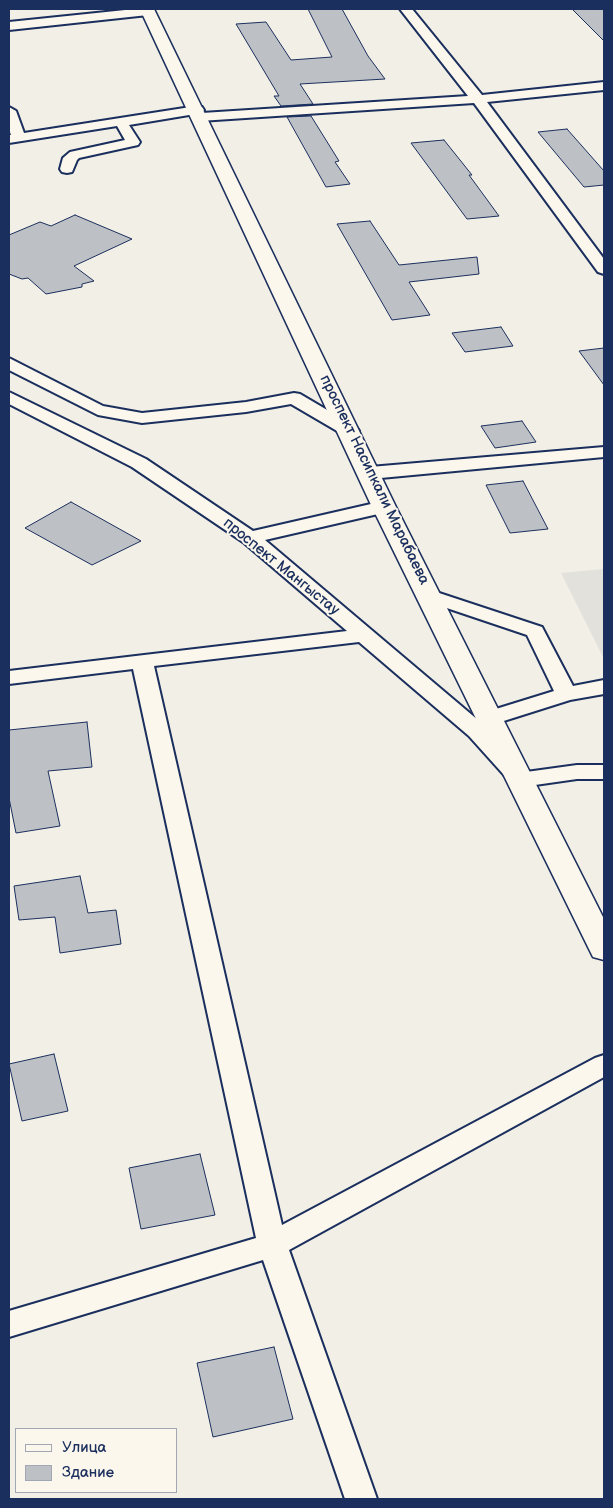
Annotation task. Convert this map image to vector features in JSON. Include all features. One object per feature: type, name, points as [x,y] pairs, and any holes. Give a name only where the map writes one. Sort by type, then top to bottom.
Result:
[{"type":"main road","name":"проспект Насипкали Марабаева","points":[[148,10],[370,473],[384,507],[491,718],[604,949]]},
{"type":"street","points":[[406,9],[478,99],[604,269]]},
{"type":"street","points":[[9,26],[148,10]]},
{"type":"street","points":[[9,111],[14,138],[198,113],[478,99],[604,86]]},
{"type":"street","points":[[67,169],[70,158],[75,155],[133,142],[122,122]]},
{"type":"street","points":[[9,363],[98,410],[142,418],[238,408],[294,398],[350,432]]},
{"type":"street","name":"проспект Мангыстау","points":[[9,397],[139,463],[250,538],[477,731],[521,780]]},
{"type":"street","points":[[370,473],[604,452]]},
{"type":"street","points":[[250,538],[384,507]]},
{"type":"street","points":[[430,596],[535,631],[566,694]]},
{"type":"street","points":[[9,677],[365,635]]},
{"type":"street","points":[[142,661],[272,1245],[360,1499]]},
{"type":"street","points":[[491,718],[566,694],[604,687]]},
{"type":"street","points":[[521,780],[577,772],[604,771]]},
{"type":"street","points":[[9,1324],[272,1245],[604,1065]]},
{"type":"shaded area","points":[[604,569],[604,659],[561,573]]},
{"type":"building","points":[[308,9],[342,9],[368,56],[385,79],[300,84],[313,104],[281,106],[274,96],[279,96],[236,24],[266,22],[291,60],[332,57]]},
{"type":"building","points":[[572,9],[604,9],[604,41]]},
{"type":"building","points":[[311,116],[339,161],[335,162],[350,184],[326,187],[287,117]]},
{"type":"building","points":[[567,129],[604,171],[604,185],[584,187],[538,132]]},
{"type":"building","points":[[444,140],[472,175],[469,175],[499,216],[467,219],[411,143]]},
{"type":"building","points":[[75,215],[132,239],[74,266],[94,281],[82,284],[82,287],[46,294],[28,278],[22,279],[9,274],[9,235],[40,222],[51,226]]},
{"type":"building","points":[[370,221],[399,265],[477,257],[479,274],[409,282],[430,315],[392,320],[337,224]]},
{"type":"building","points":[[501,327],[513,346],[465,352],[452,333]]},
{"type":"building","points":[[604,348],[604,385],[579,351]]},
{"type":"building","points":[[522,421],[536,442],[495,448],[481,426]]},
{"type":"building","points":[[523,481],[548,529],[510,533],[486,485]]},
{"type":"building","points":[[71,502],[141,541],[92,565],[25,528]]},
{"type":"building","points":[[87,722],[92,767],[48,771],[60,826],[16,833],[9,798],[9,730]]},
{"type":"building","points":[[80,876],[88,913],[116,910],[121,944],[60,953],[55,917],[19,920],[14,886]]},
{"type":"building","points":[[54,1054],[68,1111],[22,1121],[9,1064]]},
{"type":"building","points":[[200,1154],[215,1215],[141,1229],[129,1168]]},
{"type":"building","points":[[274,1347],[293,1419],[213,1437],[197,1363]]}]
